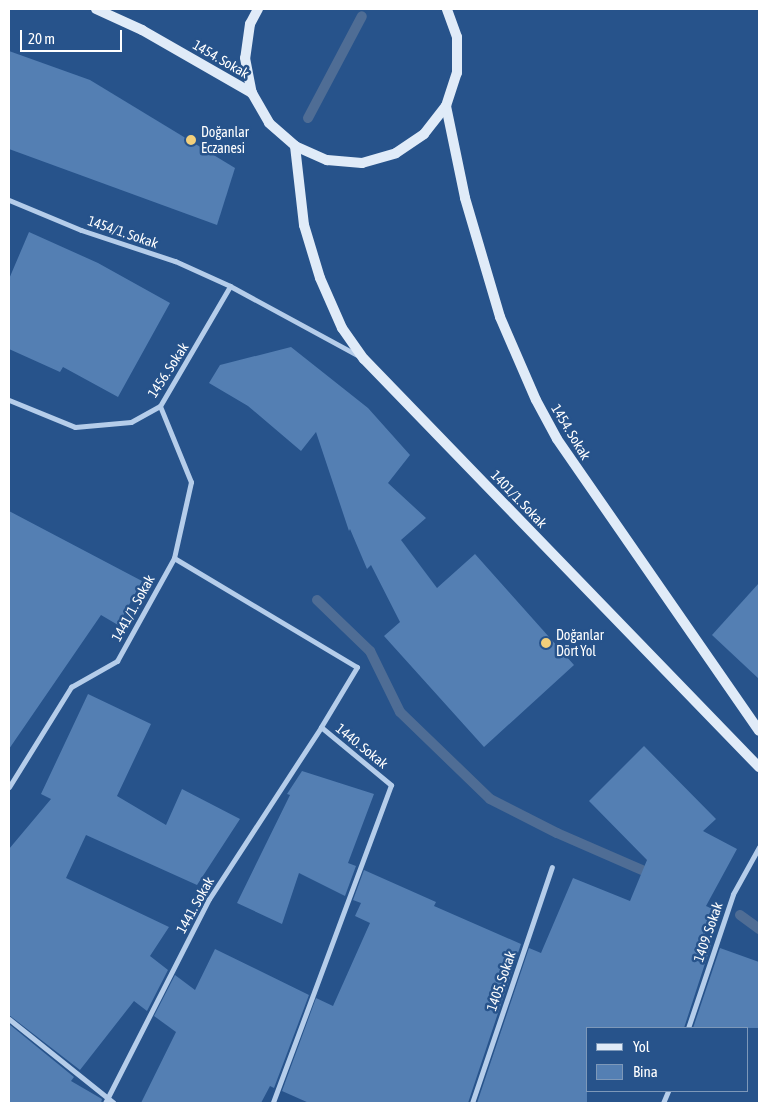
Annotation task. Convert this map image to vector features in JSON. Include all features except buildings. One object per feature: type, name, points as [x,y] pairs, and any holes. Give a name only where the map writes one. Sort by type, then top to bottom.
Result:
[{"type":"main road","name":"1454. Sokak","points":[[96,9],[142,30],[252,93]]},
{"type":"main road","points":[[258,9],[250,24],[245,58],[252,93],[268,123],[295,146],[327,160],[370,160],[396,153],[424,134],[446,106],[457,73],[457,38],[447,9]]},
{"type":"main road","name":"1454. Sokak","points":[[446,106],[466,198],[500,317],[536,400],[557,439],[759,731]]},
{"type":"main road","points":[[295,146],[304,225],[320,278],[342,328],[364,359]]},
{"type":"main road","name":"1401/1. Sokak","points":[[364,359],[759,767]]},
{"type":"street","name":"1454/1. Sokak","points":[[9,200],[82,230],[175,261],[230,286]]},
{"type":"street","name":"1401/1. Sokak","points":[[230,286],[364,359]]},
{"type":"street","name":"1456. Sokak","points":[[9,400],[74,427],[131,422],[160,406],[230,286]]},
{"type":"street","name":"1441/1. Sokak","points":[[9,786],[71,688],[117,661],[174,558],[191,482],[160,406]]},
{"type":"street","name":"1440. Sokak","points":[[174,558],[357,667],[321,727],[391,785],[273,1103]]},
{"type":"street","name":"1441. Sokak","points":[[106,1101],[209,899],[321,727]]},
{"type":"street","name":"1409. Sokak","points":[[688,1027],[733,894],[759,847]]},
{"type":"street","name":"1405. Sokak","points":[[472,1103],[552,867]]},
{"type":"street","points":[[9,1019],[106,1101],[114,1103]]},
{"type":"waterway","points":[[308,118],[362,16]]},
{"type":"waterway","points":[[317,600],[370,651],[400,712],[490,799],[557,833],[656,876]]},
{"type":"waterway","points":[[740,915],[759,929]]},
{"type":"place","name":"Doğanlar Eczanesi","points":[[191,140]]},
{"type":"place","name":"Doğanlar Dört Yol","points":[[546,643]]}]
